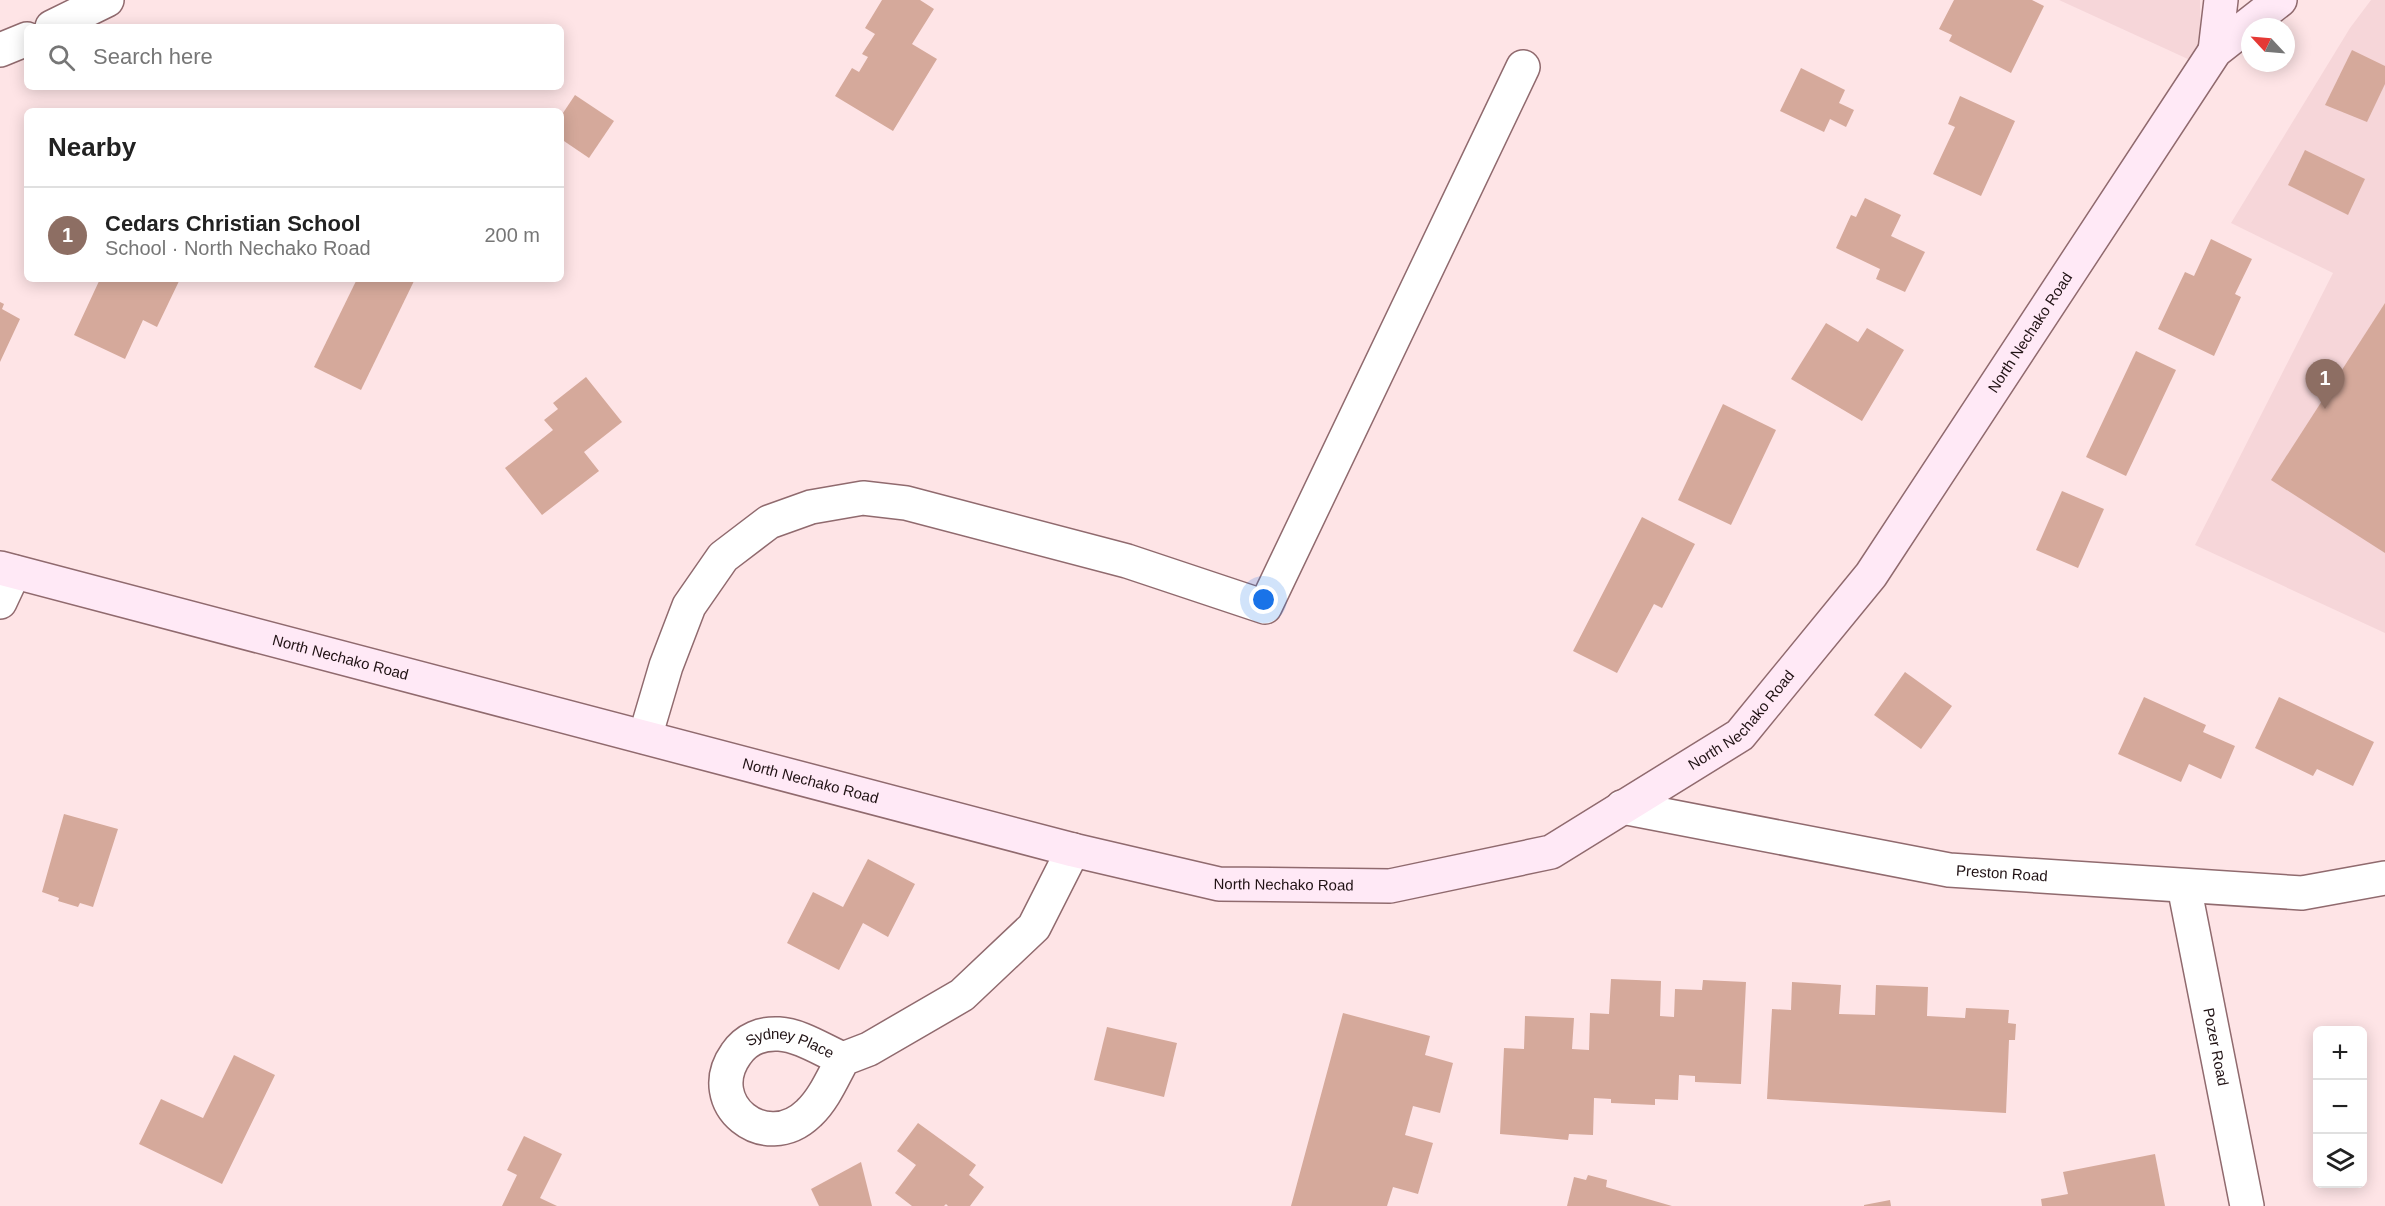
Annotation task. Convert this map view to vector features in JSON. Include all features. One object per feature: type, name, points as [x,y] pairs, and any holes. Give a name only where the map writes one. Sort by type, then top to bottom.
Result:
[{"type":"main road","name":"North Nechako Road","points":[[2215,51],[2221,0]]},
{"type":"main road","name":"North Nechako Road","points":[[7,570],[1073,850],[1219,884],[1390,886],[1551,852],[1740,735],[1871,575],[2215,51],[2280,0]]},
{"type":"street","points":[[58,24],[107,0]]},
{"type":"street","points":[[0,51],[24,40]]},
{"type":"street","points":[[645,737],[666,666],[689,606],[723,557],[769,522],[811,507],[863,498],[906,503],[1127,561],[1266,607],[1523,68]]},
{"type":"street","points":[[0,602],[7,570]]},
{"type":"street","name":"Preston Road","points":[[1622,807],[1949,870],[2302,893],[2385,878]]},
{"type":"street","name":"Sydney Place","points":[[843,1059],[868,1049],[962,995],[1034,927],[1073,850]]},
{"type":"street","name":"Pozer Road","points":[[2184,886],[2247,1206]]},
{"type":"shaded area","points":[[2059,0],[2200,0],[2201,65]]},
{"type":"shaded area","points":[[2371,0],[2385,0],[2385,633],[2195,545],[2333,273],[2231,223],[2350,28]]},
{"type":"building","points":[[882,0],[920,0],[934,9],[912,44],[937,59],[893,131],[835,96],[852,68],[859,72],[868,57],[862,54],[875,34],[865,28]]},
{"type":"building","points":[[1954,0],[2032,0],[2044,6],[2011,73],[1949,41],[1952,35],[1939,29]]},
{"type":"building","points":[[2352,50],[2385,66],[2385,84],[2367,122],[2325,105]]},
{"type":"building","points":[[1801,68],[1845,90],[1839,103],[1854,110],[1846,127],[1830,119],[1824,132],[1780,111]]},
{"type":"building","points":[[575,95],[614,121],[589,158],[564,141],[564,112]]},
{"type":"building","points":[[1960,96],[2015,121],[1981,196],[1933,174],[1955,127],[1948,124]]},
{"type":"building","points":[[2305,150],[2365,179],[2348,215],[2288,185]]},
{"type":"building","points":[[1865,198],[1901,215],[1891,236],[1925,252],[1905,292],[1876,279],[1880,269],[1836,248],[1851,215],[1856,217]]},
{"type":"building","points":[[2211,239],[2252,259],[2235,294],[2241,297],[2214,356],[2158,329],[2185,272],[2194,276]]},
{"type":"building","points":[[99,282],[179,282],[157,327],[143,320],[125,359],[74,335]]},
{"type":"building","points":[[356,282],[414,282],[361,390],[314,367]]},
{"type":"building","points":[[0,302],[4,304],[2,309],[20,319],[0,362]]},
{"type":"building","points":[[2385,303],[2385,553],[2271,480]]},
{"type":"building","points":[[1826,323],[1858,342],[1867,328],[1904,350],[1862,421],[1791,379]]},
{"type":"building","points":[[2136,351],[2176,370],[2126,476],[2086,457]]},
{"type":"building","points":[[586,377],[622,422],[584,452],[599,471],[542,515],[505,468],[553,430],[544,420],[558,409],[553,403]]},
{"type":"building","points":[[1723,404],[1776,430],[1731,525],[1678,500]]},
{"type":"building","points":[[2062,491],[2104,509],[2078,568],[2036,550]]},
{"type":"building","points":[[1642,517],[1695,544],[1662,608],[1654,604],[1617,673],[1573,651]]},
{"type":"building","points":[[1905,672],[1952,706],[1921,749],[1874,715]]},
{"type":"building","points":[[2144,697],[2206,725],[2203,732],[2235,746],[2221,779],[2189,764],[2181,782],[2118,754]]},
{"type":"building","points":[[2279,697],[2374,742],[2353,786],[2317,769],[2313,776],[2255,748]]},
{"type":"building","points":[[64,814],[118,829],[93,907],[80,903],[78,907],[58,901],[59,898],[42,892]]},
{"type":"building","points":[[868,859],[915,884],[888,937],[863,923],[839,970],[787,943],[813,892],[843,907]]},
{"type":"building","points":[[1611,979],[1661,981],[1660,1016],[1674,1017],[1675,989],[1702,990],[1703,980],[1746,982],[1741,1084],[1695,1082],[1695,1076],[1679,1075],[1678,1100],[1655,1099],[1655,1105],[1611,1103],[1611,1099],[1594,1098],[1593,1135],[1569,1134],[1568,1140],[1500,1134],[1504,1048],[1524,1049],[1525,1016],[1574,1018],[1572,1049],[1589,1050],[1590,1013],[1609,1014]]},
{"type":"building","points":[[1792,982],[1841,985],[1839,1014],[1875,1015],[1876,985],[1928,987],[1927,1016],[1965,1018],[1966,1008],[2009,1010],[2008,1023],[2016,1024],[2015,1040],[2009,1040],[2006,1113],[1767,1099],[1772,1009],[1791,1010]]},
{"type":"building","points":[[1343,1013],[1430,1036],[1425,1055],[1453,1063],[1440,1113],[1413,1106],[1405,1135],[1433,1143],[1418,1194],[1393,1187],[1387,1206],[1291,1206]]},
{"type":"building","points":[[1107,1027],[1177,1043],[1164,1097],[1094,1080]]},
{"type":"building","points":[[234,1055],[275,1075],[222,1184],[139,1144],[161,1099],[203,1118]]},
{"type":"building","points":[[918,1123],[976,1165],[969,1175],[984,1187],[970,1206],[948,1206],[946,1204],[944,1206],[912,1206],[895,1193],[916,1165],[897,1151]]},
{"type":"building","points":[[524,1136],[562,1154],[540,1198],[557,1206],[502,1206],[517,1175],[507,1170]]},
{"type":"building","points":[[2155,1154],[2165,1206],[2042,1206],[2041,1199],[2068,1194],[2063,1172]]},
{"type":"building","points":[[861,1162],[872,1206],[819,1206],[811,1189]]},
{"type":"building","points":[[1588,1175],[1607,1180],[1606,1187],[1672,1206],[1567,1206],[1574,1177],[1586,1180]]},
{"type":"building","points":[[1890,1200],[1891,1206],[1864,1206],[1864,1205]]},
{"type":"place","name":"Cedars Christian School","points":[[2325,409]]}]
